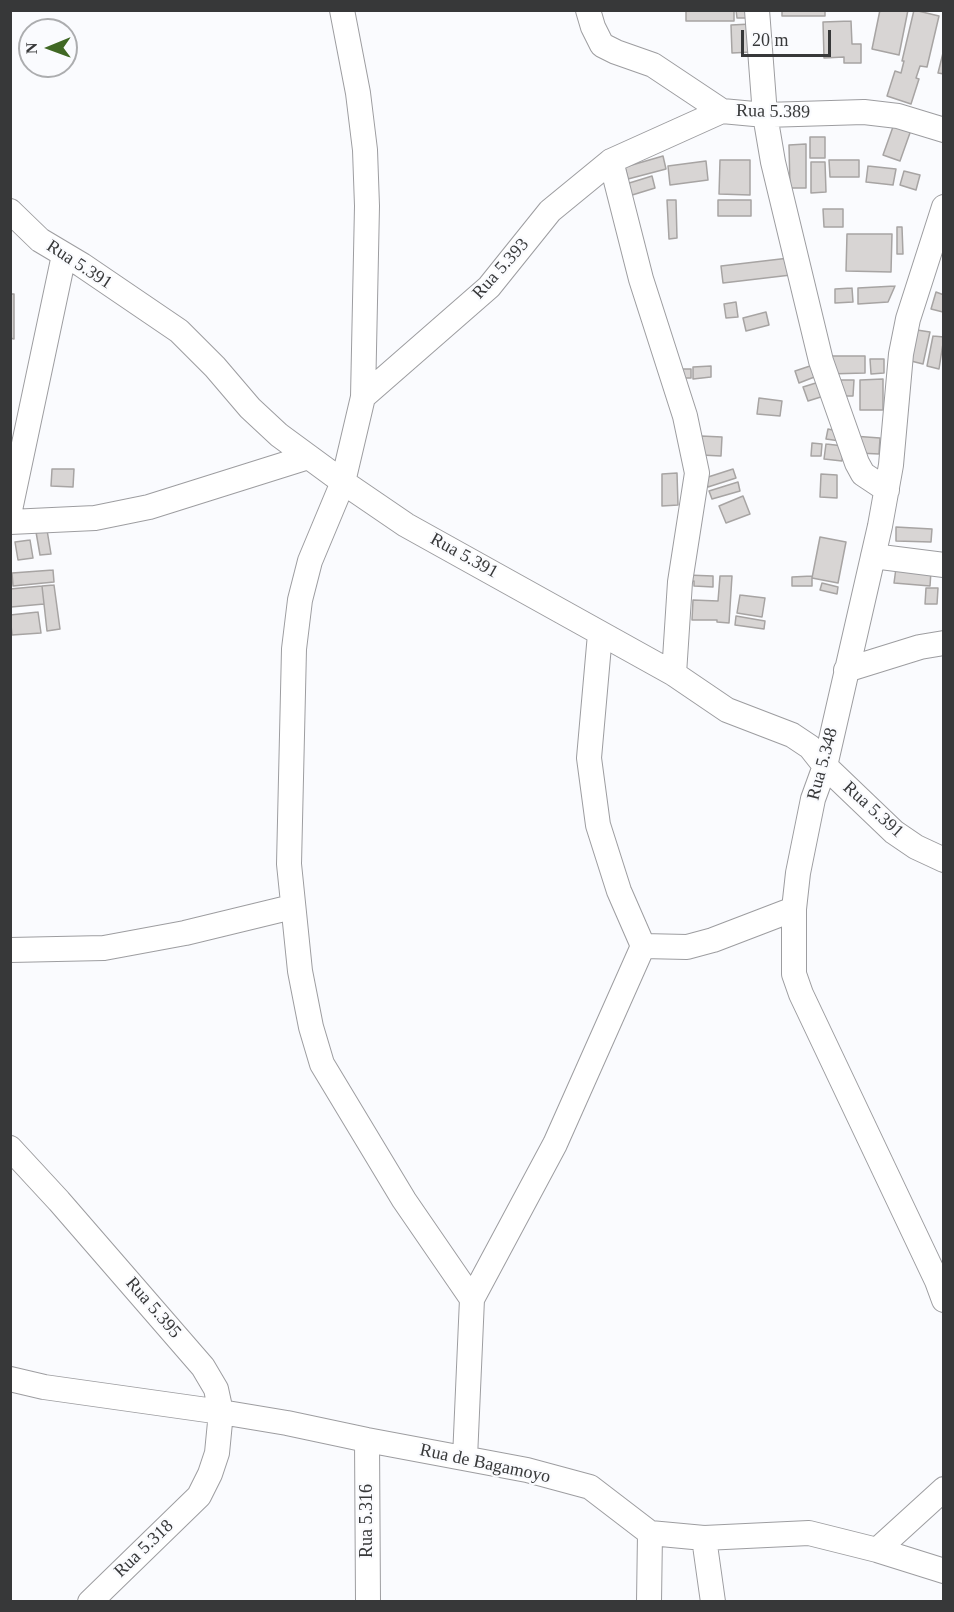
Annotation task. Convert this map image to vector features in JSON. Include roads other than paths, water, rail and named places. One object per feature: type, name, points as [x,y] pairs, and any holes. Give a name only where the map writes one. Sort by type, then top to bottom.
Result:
[{"type":"street","points":[[342,10],[358,93],[365,150],[367,206],[363,397],[343,482],[310,561],[300,600],[294,649],[289,864],[292,907],[300,971],[311,1027],[322,1064],[404,1200],[472,1299]]},
{"type":"street","points":[[757,10],[765,115],[773,162],[820,362],[857,463],[863,474],[887,490]]},
{"type":"street","name":"Rua 5.389","points":[[591,16],[602,45],[652,65],[722,111],[765,115],[864,112],[898,116],[944,130]]},
{"type":"street","name":"Rua 5.393","points":[[363,397],[489,287],[550,211],[611,160],[722,111]]},
{"type":"street","points":[[611,160],[641,279],[695,454],[697,472],[680,582],[674,674]]},
{"type":"street","name":"Rua 5.348","points":[[944,207],[908,319],[901,354],[887,490],[825,766],[813,799],[798,873],[794,909],[794,974],[801,994],[938,1281],[944,1300]]},
{"type":"street","name":"Rua 5.391","points":[[10,211],[40,240],[179,331],[215,367],[250,408],[279,435],[343,482],[406,525],[674,674],[727,711],[792,735],[810,747],[825,766],[894,832],[916,847],[944,860]]},
{"type":"street","points":[[10,510],[64,255]]},
{"type":"street","points":[[10,522],[94,518],[149,507],[308,457]]},
{"type":"street","points":[[873,556],[944,565]]},
{"type":"street","points":[[465,1458],[472,1299],[555,1144],[643,946],[619,891],[598,825],[589,758],[600,634]]},
{"type":"street","points":[[846,670],[920,647],[944,643]]},
{"type":"street","points":[[10,950],[105,948],[185,933],[292,907]]},
{"type":"street","points":[[643,946],[687,947],[713,940],[794,909]]},
{"type":"street","name":"Rua 5.395","points":[[10,1148],[203,1366],[216,1389],[221,1412],[217,1454],[199,1496]]},
{"type":"street","name":"Rua de Bagamoyo","points":[[10,1379],[44,1387],[221,1412],[527,1470],[590,1487],[650,1533]]},
{"type":"street","name":"Rua 5.316","points":[[367,1440],[368,1602]]},
{"type":"street","points":[[877,1550],[944,1489]]},
{"type":"street","name":"Rua 5.318","points":[[90,1602],[199,1496]]},
{"type":"street","points":[[649,1602],[650,1533],[704,1538],[809,1533],[877,1550],[944,1571]]},
{"type":"street","points":[[704,1538],[713,1602]]}]
